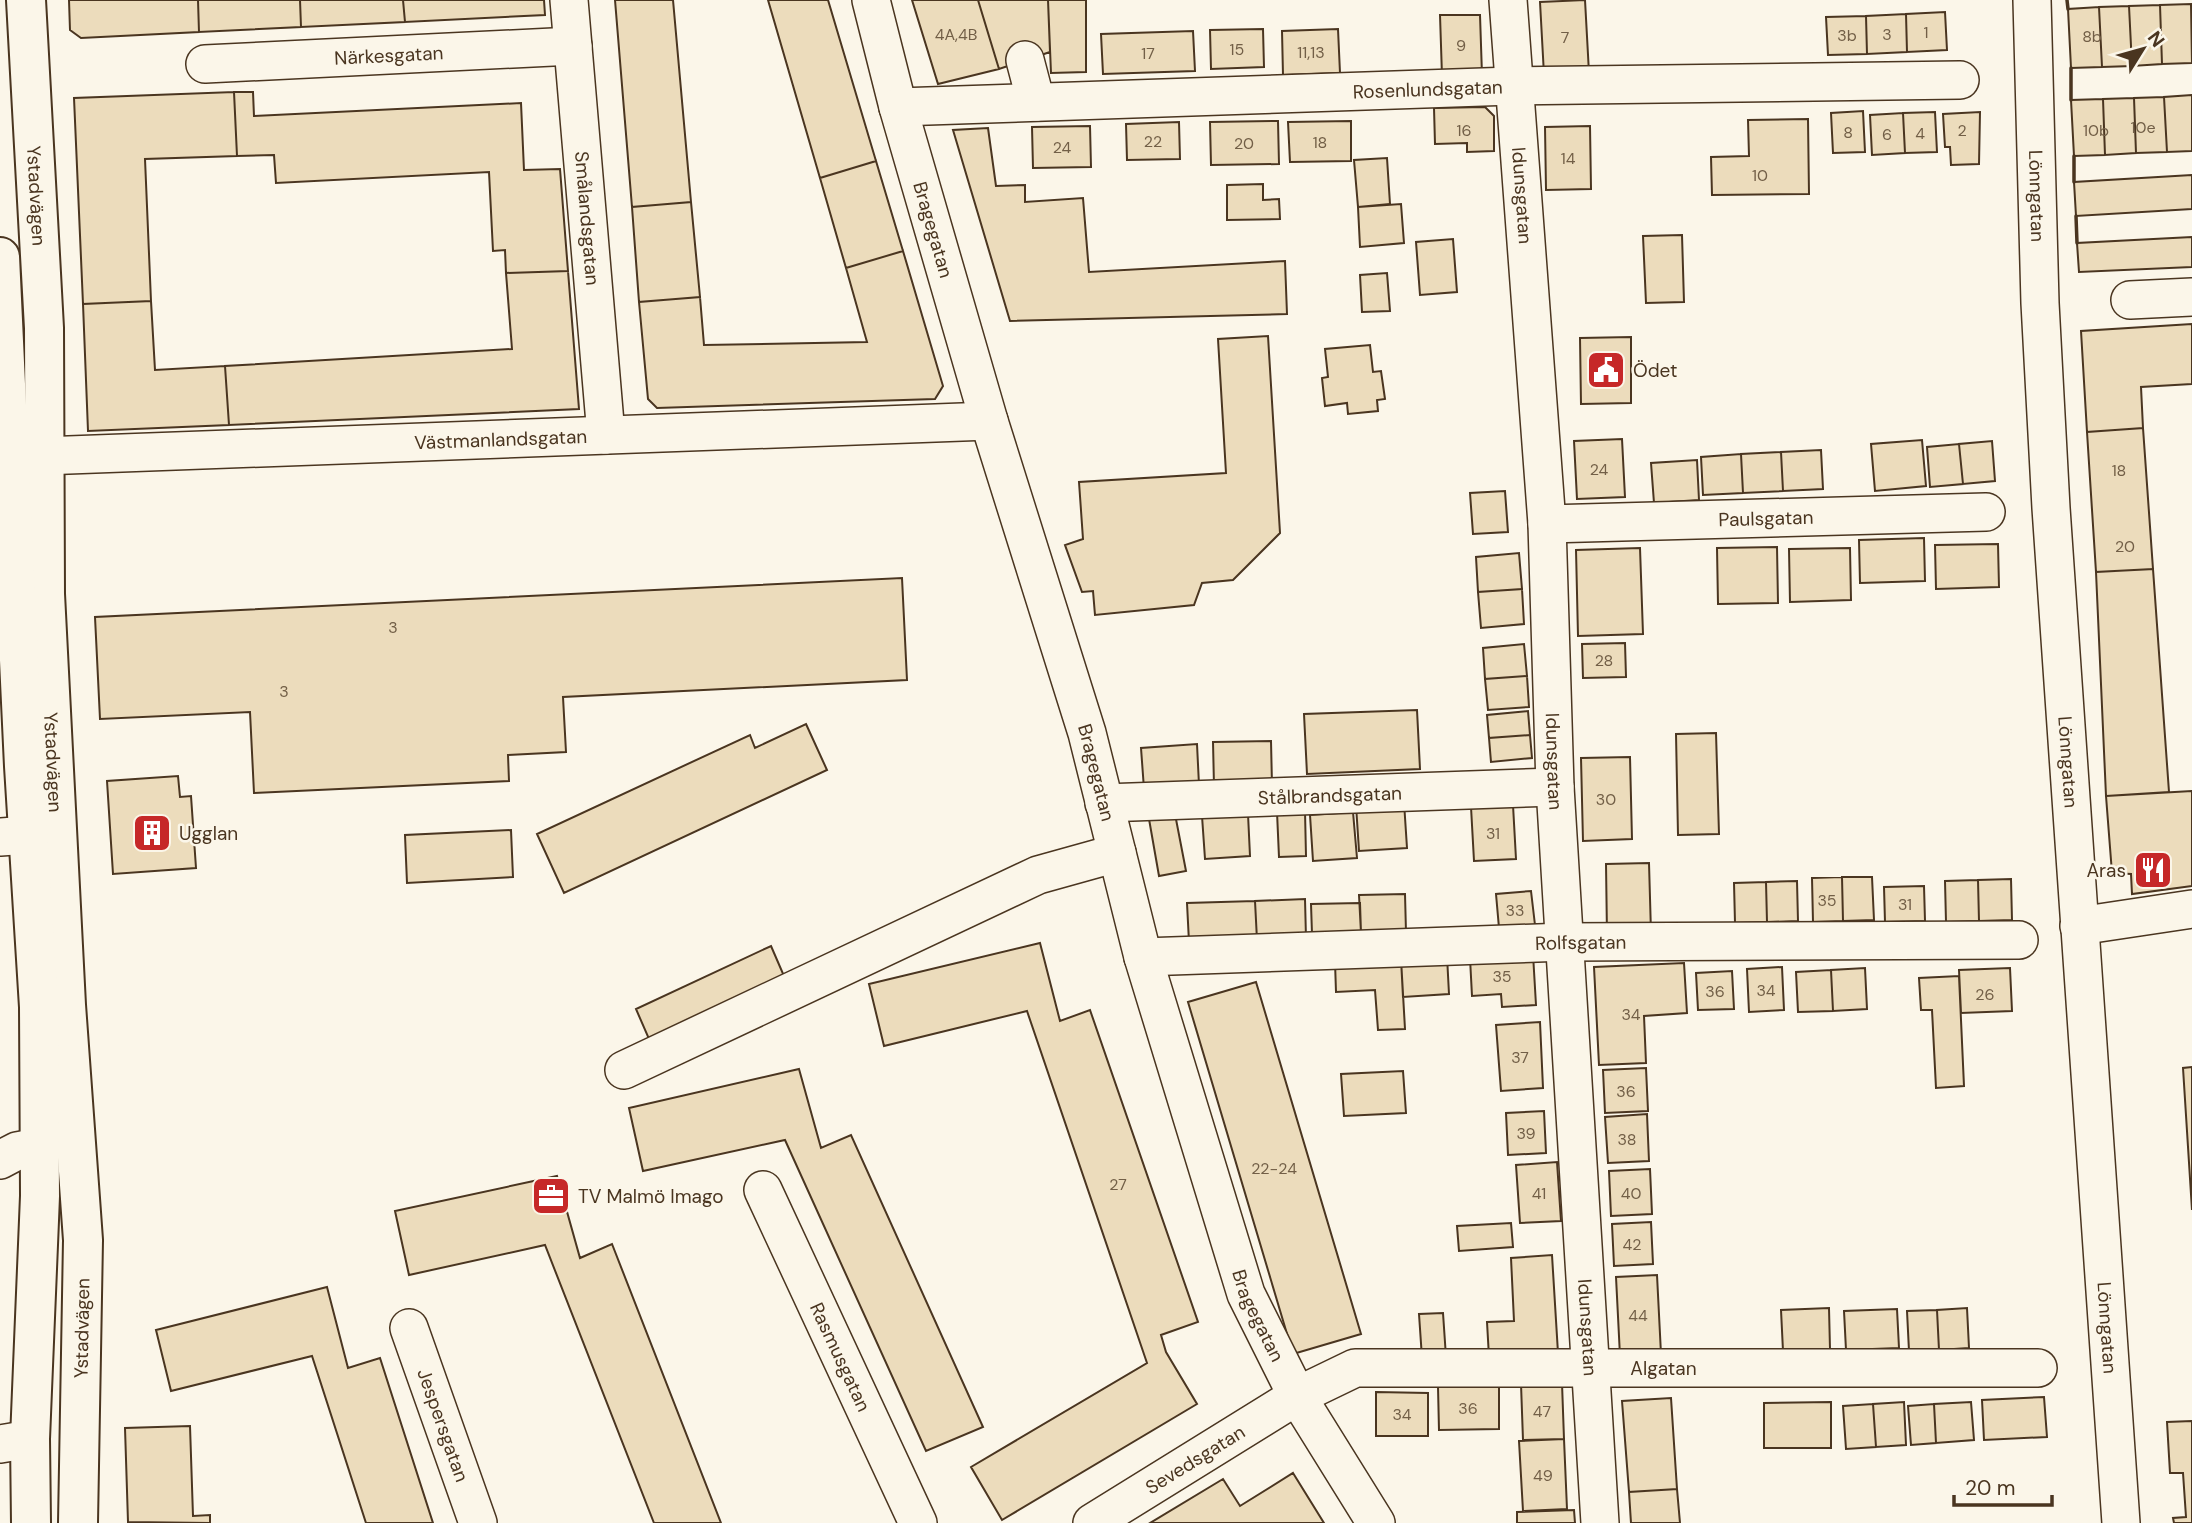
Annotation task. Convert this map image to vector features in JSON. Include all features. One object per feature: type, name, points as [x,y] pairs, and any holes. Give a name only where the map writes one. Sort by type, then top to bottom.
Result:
[{"type":"main road","name":"Ystadvägen","points":[[26,0],[44,328],[27,457]]},
{"type":"main road","name":"Ystadvägen","points":[[0,257],[27,457],[28,835],[39,1007],[39,1147],[15,1441],[31,1523]]},
{"type":"main road","name":"Ystadvägen","points":[[28,835],[83,1240],[78,1523]]},
{"type":"street","name":"Smålandsgatan","points":[[569,0],[606,435]]},
{"type":"street","name":"Bragegatan","points":[[871,0],[898,107],[989,421],[1087,733],[1143,957],[1246,1294],[1297,1396],[1376,1523]]},
{"type":"street","name":"Idunsgatan","points":[[1508,0],[1512,86],[1546,524],[1555,787],[1600,1523]]},
{"type":"street","name":"Lönngatan","points":[[2032,0],[2040,303],[2079,926],[2121,1523]]},
{"type":"street","name":"Närkesgatan","points":[[205,64],[573,46]]},
{"type":"street","points":[[1025,60],[1036,102]]},
{"type":"street","name":"Rosenlundsgatan","points":[[898,107],[1512,86],[1960,80]]},
{"type":"street","points":[[2130,300],[2192,297]]},
{"type":"street","name":"Västmanlandsgatan","points":[[27,457],[989,421]]},
{"type":"street","name":"Paulsgatan","points":[[1546,524],[1986,512]]},
{"type":"street","name":"Stålbrandsgatan","points":[[1104,803],[1555,787]]},
{"type":"street","points":[[624,1070],[1038,876],[1117,853]]},
{"type":"street","points":[[2079,926],[2192,909]]},
{"type":"street","name":"Rolfsgatan","points":[[1143,957],[1564,942],[2019,940]]},
{"type":"street","points":[[0,1160],[17,1151],[39,1147]]},
{"type":"street","name":"Rasmusgatan","points":[[763,1190],[918,1523]]},
{"type":"street","name":"Jespersgatan","points":[[409,1328],[478,1523]]},
{"type":"street","name":"Algatan","points":[[1297,1396],[1355,1368],[2038,1368]]},
{"type":"street","name":"Sevedsgatan","points":[[1092,1523],[1297,1396]]},
{"type":"building","points":[[69,0],[198,0],[199,32],[81,38],[70,30]]},
{"type":"building","points":[[198,0],[300,0],[301,27],[199,32]]},
{"type":"building","points":[[300,0],[403,0],[405,22],[301,27]]},
{"type":"building","points":[[403,0],[544,0],[545,15],[405,22]]},
{"type":"building","points":[[615,0],[673,0],[691,202],[632,207]]},
{"type":"building","points":[[768,0],[828,0],[876,161],[820,178]]},
{"type":"building","points":[[912,0],[978,0],[999,69],[938,84]]},
{"type":"building","points":[[978,0],[1048,0],[1050,52],[999,69]]},
{"type":"building","points":[[1048,0],[1086,0],[1086,72],[1051,73]]},
{"type":"building","points":[[1585,0],[1589,73],[1544,75],[1540,2]]},
{"type":"building","points":[[2191,4],[2192,63],[2162,64],[2160,5]]},
{"type":"building","points":[[2160,5],[2162,64],[2132,66],[2129,6]]},
{"type":"building","points":[[2129,6],[2132,66],[2102,67],[2099,7]]},
{"type":"building","points":[[2099,7],[2102,67],[2071,68],[2068,9]]},
{"type":"building","points":[[1945,12],[1947,50],[1907,52],[1906,14]]},
{"type":"building","points":[[1906,14],[1907,52],[1867,54],[1866,16]]},
{"type":"building","points":[[1440,15],[1480,15],[1482,75],[1442,76]]},
{"type":"building","points":[[1866,16],[1867,54],[1828,55],[1826,17]]},
{"type":"building","points":[[1263,29],[1264,67],[1211,69],[1210,30]]},
{"type":"building","points":[[1338,29],[1340,73],[1283,75],[1282,31]]},
{"type":"building","points":[[1193,31],[1195,71],[1103,74],[1101,34]]},
{"type":"building","points":[[234,92],[253,92],[254,116],[521,103],[524,170],[560,169],[568,271],[506,273],[505,250],[493,251],[489,172],[276,183],[274,155],[237,156]]},
{"type":"building","points":[[234,92],[237,156],[145,159],[151,301],[83,304],[74,98]]},
{"type":"building","points":[[2192,95],[2192,151],[2167,152],[2164,97]]},
{"type":"building","points":[[2164,97],[2167,152],[2136,153],[2134,98]]},
{"type":"building","points":[[2134,98],[2136,153],[2105,155],[2103,99]]},
{"type":"building","points":[[2103,99],[2105,155],[2074,156],[2071,100]]},
{"type":"building","points":[[1485,107],[1494,116],[1494,151],[1467,152],[1467,143],[1435,144],[1434,108]]},
{"type":"building","points":[[1863,111],[1865,152],[1833,153],[1831,113]]},
{"type":"building","points":[[1935,112],[1937,152],[1905,153],[1903,113]]},
{"type":"building","points":[[1980,112],[1979,164],[1951,165],[1950,147],[1945,147],[1943,114]]},
{"type":"building","points":[[1903,113],[1905,153],[1872,155],[1870,115]]},
{"type":"building","points":[[1808,119],[1809,194],[1712,195],[1711,157],[1749,156],[1748,120]]},
{"type":"building","points":[[1278,121],[1279,164],[1211,165],[1210,122]]},
{"type":"building","points":[[1351,121],[1351,161],[1290,162],[1288,122]]},
{"type":"building","points":[[1179,122],[1180,159],[1127,160],[1126,124]]},
{"type":"building","points":[[1090,126],[1091,167],[1033,168],[1032,127]]},
{"type":"building","points":[[1590,126],[1591,189],[1546,190],[1545,127]]},
{"type":"building","points":[[988,128],[996,186],[1025,185],[1025,202],[1083,198],[1089,272],[1285,261],[1287,314],[1010,321],[953,130]]},
{"type":"building","points":[[1387,158],[1390,204],[1358,207],[1354,160]]},
{"type":"building","points":[[876,161],[903,251],[846,268],[820,178]]},
{"type":"building","points":[[2192,175],[2192,209],[2076,216],[2074,182]]},
{"type":"building","points":[[1263,184],[1263,200],[1279,199],[1280,219],[1227,220],[1227,185]]},
{"type":"building","points":[[691,202],[700,297],[639,302],[632,207]]},
{"type":"building","points":[[1401,204],[1404,243],[1360,247],[1358,207]]},
{"type":"building","points":[[1682,235],[1684,302],[1646,303],[1643,236]]},
{"type":"building","points":[[2192,237],[2192,267],[2079,272],[2077,243]]},
{"type":"building","points":[[1453,239],[1457,292],[1420,295],[1416,242]]},
{"type":"building","points":[[903,251],[943,386],[935,399],[657,408],[648,399],[639,302],[700,297],[704,345],[867,342],[846,268]]},
{"type":"building","points":[[568,271],[579,409],[229,425],[225,366],[512,349],[506,273]]},
{"type":"building","points":[[1387,273],[1390,311],[1362,312],[1360,275]]},
{"type":"building","points":[[151,301],[155,370],[225,366],[229,425],[88,431],[83,304]]},
{"type":"building","points":[[2192,324],[2192,384],[2141,387],[2143,428],[2087,432],[2081,331]]},
{"type":"building","points":[[1268,336],[1280,533],[1233,580],[1202,583],[1194,605],[1095,615],[1093,591],[1082,592],[1065,545],[1083,539],[1079,482],[1226,473],[1218,339]]},
{"type":"building","name":"Ödet","points":[[1631,337],[1631,403],[1581,404],[1580,338]]},
{"type":"building","points":[[1370,345],[1373,372],[1381,371],[1385,399],[1377,400],[1378,411],[1348,414],[1347,403],[1325,406],[1322,378],[1328,377],[1325,349]]},
{"type":"building","points":[[2143,428],[2153,569],[2096,572],[2087,432]]},
{"type":"building","points":[[1622,439],[1625,497],[1577,499],[1574,441]]},
{"type":"building","points":[[1922,440],[1926,486],[1875,491],[1871,444]]},
{"type":"building","points":[[1992,441],[1995,481],[1963,484],[1959,444]]},
{"type":"building","points":[[1959,444],[1963,484],[1930,487],[1927,447]]},
{"type":"building","points":[[1821,450],[1823,489],[1783,491],[1781,452]]},
{"type":"building","points":[[1781,452],[1783,491],[1743,493],[1741,454]]},
{"type":"building","points":[[1741,454],[1743,493],[1703,495],[1701,457]]},
{"type":"building","points":[[1697,460],[1699,500],[1654,503],[1651,463]]},
{"type":"building","points":[[1505,491],[1508,532],[1473,534],[1470,493]]},
{"type":"building","points":[[1924,538],[1925,581],[1860,583],[1859,540]]},
{"type":"building","points":[[1998,544],[1999,587],[1936,589],[1935,545]]},
{"type":"building","points":[[1777,547],[1778,603],[1718,604],[1717,548]]},
{"type":"building","points":[[1640,548],[1643,634],[1578,636],[1576,550]]},
{"type":"building","points":[[1850,548],[1851,600],[1790,602],[1789,549]]},
{"type":"building","points":[[1519,553],[1522,589],[1478,592],[1476,557]]},
{"type":"building","points":[[2153,569],[2169,792],[2106,796],[2096,572]]},
{"type":"building","points":[[902,578],[907,680],[563,697],[566,752],[508,755],[509,781],[254,793],[250,712],[100,719],[95,617]]},
{"type":"building","points":[[1522,589],[1524,624],[1481,628],[1478,592]]},
{"type":"building","points":[[1625,643],[1626,677],[1583,678],[1582,644]]},
{"type":"building","points":[[1524,644],[1527,676],[1485,679],[1483,648]]},
{"type":"building","points":[[1527,676],[1529,707],[1488,710],[1485,679]]},
{"type":"building","points":[[1417,710],[1420,769],[1307,774],[1304,714]]},
{"type":"building","points":[[1528,711],[1530,735],[1489,738],[1487,715]]},
{"type":"building","points":[[806,724],[827,770],[564,893],[537,834],[750,735],[755,748]]},
{"type":"building","points":[[1716,733],[1719,834],[1678,835],[1676,734]]},
{"type":"building","points":[[1530,735],[1532,758],[1491,762],[1489,738]]},
{"type":"building","points":[[1271,741],[1272,785],[1214,786],[1213,742]]},
{"type":"building","points":[[1197,744],[1199,785],[1144,789],[1141,748]]},
{"type":"building","points":[[1630,757],[1632,839],[1583,841],[1581,758]]},
{"type":"building","name":"Ugglan","points":[[178,776],[180,797],[191,796],[196,868],[113,874],[107,781]]},
{"type":"building","points":[[2192,791],[2192,886],[2132,894],[2131,874],[2112,873],[2106,796]]},
{"type":"building","points":[[1404,802],[1407,848],[1359,851],[1356,805]]},
{"type":"building","points":[[1513,805],[1516,859],[1474,861],[1471,807]]},
{"type":"building","points":[[1305,811],[1306,856],[1279,857],[1277,812]]},
{"type":"building","points":[[1353,812],[1357,858],[1313,861],[1310,815]]},
{"type":"building","points":[[1175,814],[1186,871],[1159,876],[1149,819]]},
{"type":"building","points":[[1248,814],[1250,856],[1205,859],[1202,816]]},
{"type":"building","points":[[511,830],[513,877],[407,883],[405,835]]},
{"type":"building","points":[[1649,863],[1651,933],[1607,935],[1606,864]]},
{"type":"building","points":[[1842,877],[1872,877],[1874,920],[1843,921]]},
{"type":"building","points":[[1842,877],[1843,921],[1813,922],[1812,878]]},
{"type":"building","points":[[2011,879],[2012,920],[1979,921],[1978,880]]},
{"type":"building","points":[[1978,880],[1979,921],[1946,922],[1945,881]]},
{"type":"building","points":[[1797,881],[1798,921],[1767,922],[1766,882]]},
{"type":"building","points":[[1766,882],[1767,922],[1735,923],[1734,883]]},
{"type":"building","points":[[1924,886],[1925,921],[1885,922],[1884,887]]},
{"type":"building","points":[[1531,891],[1535,925],[1499,928],[1496,894]]},
{"type":"building","points":[[1405,894],[1406,932],[1361,933],[1359,895]]},
{"type":"building","points":[[1305,899],[1306,938],[1257,940],[1255,901]]},
{"type":"building","points":[[1255,901],[1257,940],[1189,942],[1187,903]]},
{"type":"building","points":[[1360,903],[1361,933],[1312,934],[1311,904]]},
{"type":"building","points":[[1040,943],[1060,1021],[1090,1010],[1198,1322],[1161,1335],[1166,1352],[1197,1404],[1002,1520],[971,1467],[1147,1363],[1027,1011],[884,1046],[869,984]]},
{"type":"building","points":[[771,946],[784,976],[649,1039],[636,1009]]},
{"type":"building","points":[[1533,954],[1536,1005],[1502,1007],[1501,994],[1472,996],[1470,958]]},
{"type":"building","points":[[1447,956],[1449,994],[1403,997],[1401,959]]},
{"type":"building","points":[[1401,959],[1405,1029],[1378,1030],[1375,990],[1336,992],[1335,962]]},
{"type":"building","points":[[1684,963],[1687,1013],[1644,1016],[1646,1063],[1599,1065],[1594,967]]},
{"type":"building","points":[[1782,967],[1784,1010],[1749,1012],[1747,969]]},
{"type":"building","points":[[1865,968],[1867,1009],[1833,1011],[1831,970]]},
{"type":"building","points":[[2010,968],[2012,1011],[1961,1013],[1959,970]]},
{"type":"building","points":[[1831,970],[1833,1011],[1798,1012],[1796,972]]},
{"type":"building","points":[[1732,971],[1734,1009],[1698,1010],[1696,973]]},
{"type":"building","points":[[1959,976],[1964,1086],[1936,1088],[1932,1010],[1921,1010],[1919,978]]},
{"type":"building","points":[[1256,982],[1361,1334],[1293,1354],[1188,1002]]},
{"type":"building","points":[[1540,1022],[1543,1088],[1501,1091],[1496,1025]]},
{"type":"building","points":[[2192,1067],[2192,1210],[2183,1068]]},
{"type":"building","points":[[1646,1068],[1648,1111],[1605,1113],[1603,1070]]},
{"type":"building","points":[[799,1069],[821,1148],[851,1135],[983,1427],[926,1451],[785,1140],[643,1171],[629,1108]]},
{"type":"building","points":[[1403,1071],[1406,1113],[1344,1116],[1341,1074]]},
{"type":"building","points":[[1544,1111],[1546,1153],[1508,1155],[1506,1113]]},
{"type":"building","points":[[1647,1114],[1649,1161],[1608,1163],[1605,1117]]},
{"type":"building","points":[[1557,1162],[1561,1221],[1520,1223],[1516,1165]]},
{"type":"building","points":[[1650,1169],[1652,1214],[1611,1216],[1609,1171]]},
{"type":"building","points":[[557,1176],[580,1258],[612,1244],[721,1523],[654,1523],[545,1245],[409,1275],[395,1211]]},
{"type":"building","points":[[1651,1222],[1653,1264],[1614,1266],[1612,1224]]},
{"type":"building","points":[[1511,1223],[1513,1247],[1459,1251],[1457,1226]]},
{"type":"building","points":[[1552,1255],[1558,1353],[1489,1357],[1487,1322],[1514,1321],[1511,1258]]},
{"type":"building","points":[[1657,1275],[1661,1354],[1620,1356],[1616,1277]]},
{"type":"building","points":[[327,1287],[348,1368],[380,1358],[433,1523],[366,1523],[312,1356],[171,1391],[156,1330]]},
{"type":"building","points":[[1829,1308],[1830,1349],[1783,1351],[1781,1310]]},
{"type":"building","points":[[1967,1308],[1969,1348],[1939,1350],[1937,1310]]},
{"type":"building","points":[[1897,1309],[1899,1348],[1846,1350],[1844,1311]]},
{"type":"building","points":[[1937,1310],[1939,1350],[1909,1351],[1907,1311]]},
{"type":"building","points":[[1443,1313],[1446,1357],[1422,1358],[1419,1314]]},
{"type":"building","points":[[1562,1383],[1564,1439],[1523,1440],[1521,1384]]},
{"type":"building","points":[[1499,1386],[1499,1429],[1439,1430],[1438,1387]]},
{"type":"building","points":[[1376,1392],[1428,1393],[1428,1436],[1376,1436]]},
{"type":"building","points":[[2044,1397],[2047,1437],[1984,1440],[1982,1400]]},
{"type":"building","points":[[1671,1398],[1677,1489],[1629,1492],[1622,1401]]},
{"type":"building","points":[[1831,1402],[1831,1448],[1764,1448],[1764,1403]]},
{"type":"building","points":[[1904,1402],[1906,1445],[1876,1447],[1873,1404]]},
{"type":"building","points":[[1971,1402],[1974,1440],[1936,1443],[1934,1404]]},
{"type":"building","points":[[1873,1404],[1876,1447],[1846,1449],[1843,1406]]},
{"type":"building","points":[[1934,1404],[1936,1443],[1911,1445],[1908,1406]]},
{"type":"building","points":[[2192,1421],[2192,1523],[2174,1523],[2173,1518],[2186,1517],[2183,1473],[2170,1473],[2167,1422]]},
{"type":"building","points":[[190,1426],[193,1516],[210,1515],[210,1523],[128,1522],[125,1428]]},
{"type":"building","points":[[1564,1439],[1567,1509],[1523,1511],[1519,1441]]},
{"type":"building","points":[[1293,1473],[1324,1523],[1150,1523],[1223,1479],[1240,1506]]},
{"type":"building","points":[[1677,1489],[1680,1523],[1631,1523],[1629,1492]]},
{"type":"building","points":[[1574,1510],[1575,1523],[1517,1523],[1517,1512]]},
{"type":"wall","points":[[2067,0],[2068,9]]},
{"type":"wall","points":[[2071,68],[2071,100]]},
{"type":"wall","points":[[2074,156],[2074,182]]},
{"type":"wall","points":[[2076,216],[2077,243]]},
{"type":"place","name":"Ödet","points":[[1606,370]]},
{"type":"place","name":"Ugglan","points":[[152,833]]},
{"type":"place","name":"Aras","points":[[2153,870]]},
{"type":"place","name":"TV Malmö Imago","points":[[551,1196]]}]
